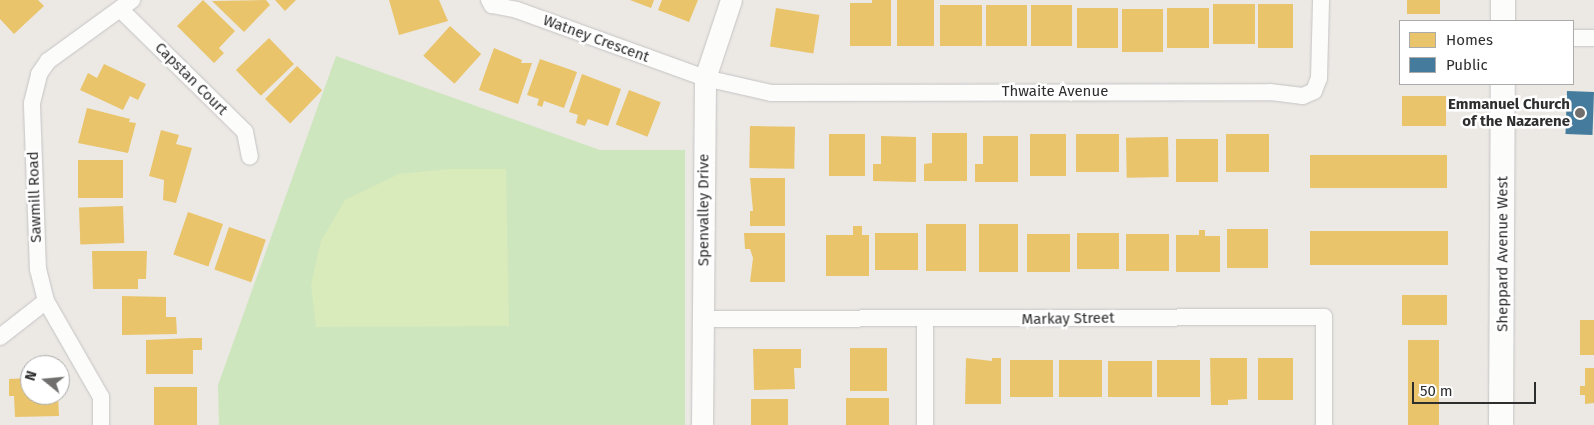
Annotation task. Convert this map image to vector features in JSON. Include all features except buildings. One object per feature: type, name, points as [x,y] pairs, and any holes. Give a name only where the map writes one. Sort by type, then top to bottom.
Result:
[{"type":"main road","points":[[1503,0],[1503,20]]},
{"type":"main road","name":"Sheppard Avenue West","points":[[1501,425],[1503,85]]},
{"type":"street","name":"Watney Crescent","points":[[489,0],[492,5],[517,10],[705,78]]},
{"type":"street","name":"Spenvalley Drive","points":[[702,425],[705,78],[731,0]]},
{"type":"street","name":"Thwaite Avenue","points":[[705,78],[771,93],[1270,92],[1303,96],[1314,91],[1319,78],[1321,0]]},
{"type":"street","name":"Capstan Court","points":[[126,4],[245,132],[250,156]]},
{"type":"street","name":"Sawmill Road","points":[[101,425],[100,397],[46,301],[38,270],[32,103],[35,86],[48,61],[126,4]]},
{"type":"street","points":[[1574,38],[1594,38]]},
{"type":"street","points":[[0,337],[46,301]]},
{"type":"street","name":"Markay Street","points":[[704,319],[925,321],[1324,317],[1324,425]]},
{"type":"street","points":[[925,321],[925,425]]},
{"type":"green space","points":[[336,56],[600,150],[685,150],[685,425],[219,425],[218,385]]},
{"type":"green space","points":[[450,169],[506,169],[509,326],[316,327],[311,285],[321,241],[345,200],[399,174]]},
{"type":"place","name":"Emmanuel Church of the Nazarene","points":[[1580,113]]}]
